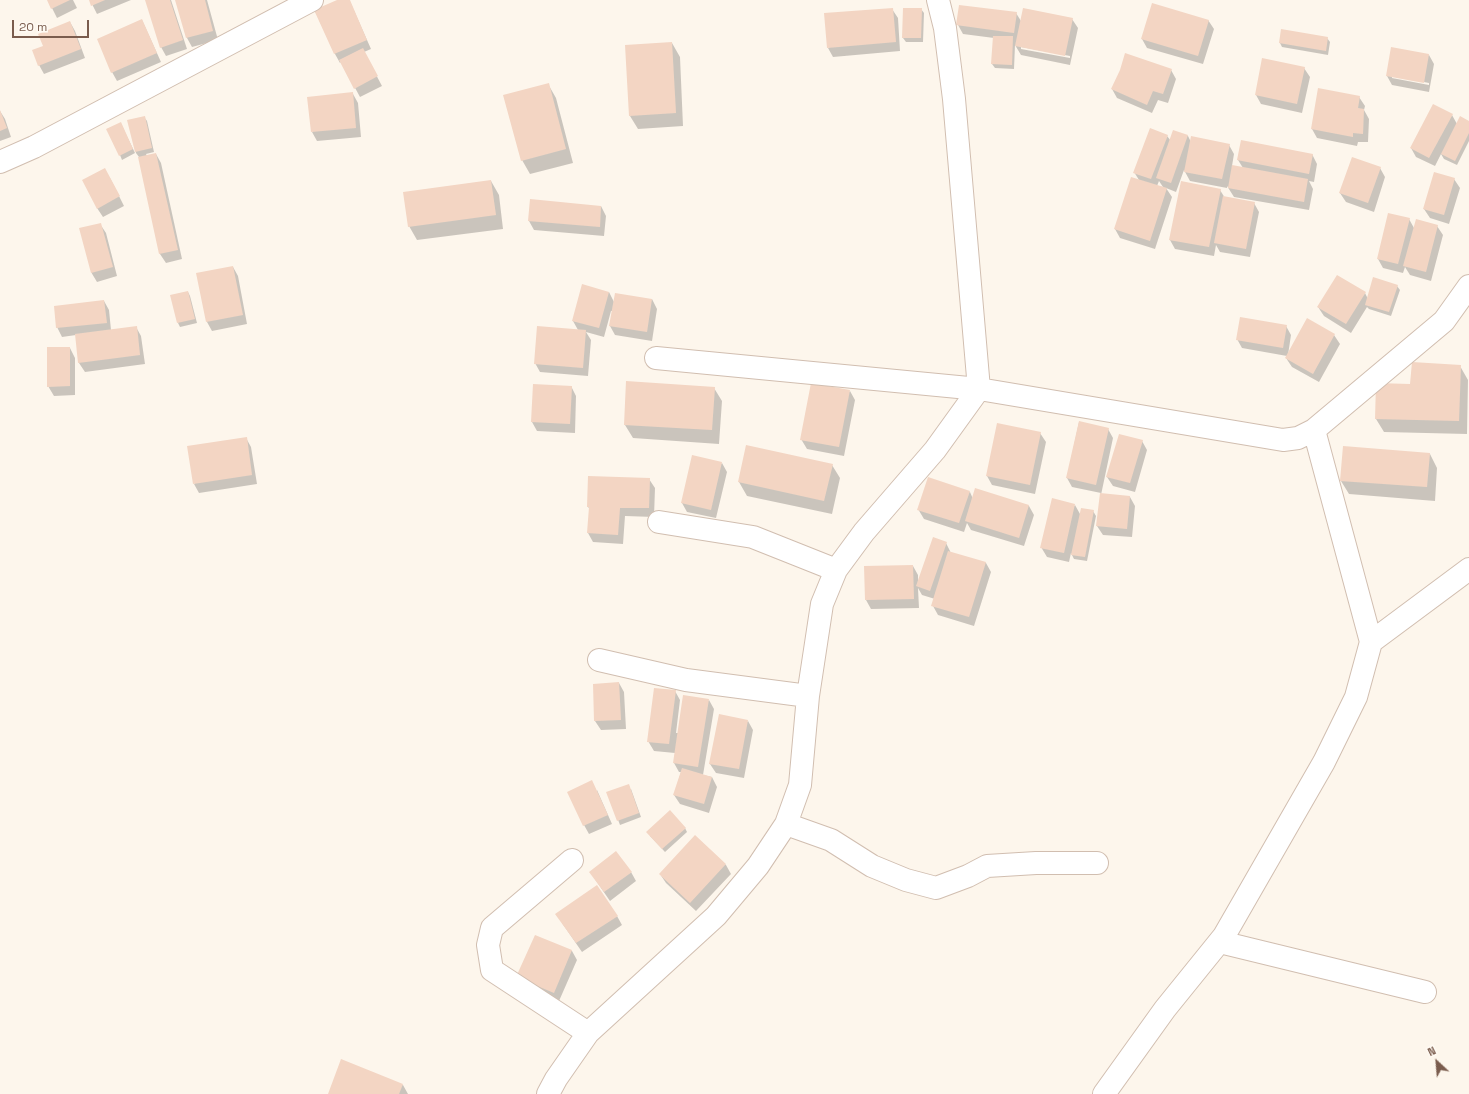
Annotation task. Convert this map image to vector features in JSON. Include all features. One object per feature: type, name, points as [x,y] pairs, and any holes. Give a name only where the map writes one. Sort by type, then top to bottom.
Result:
[{"type":"street","points":[[0,162],[34,147],[312,0]]},
{"type":"street","points":[[548,1094],[556,1079],[588,1033],[716,916],[758,866],[786,824],[800,785],[808,696],[822,604],[836,570],[864,532],[935,450],[979,389],[954,99],[944,28],[938,0]]},
{"type":"street","points":[[656,358],[979,389],[1283,440],[1298,438],[1314,430],[1444,320],[1469,286]]},
{"type":"street","points":[[1104,1094],[1165,1009],[1224,936],[1324,762],[1356,697],[1371,642],[1314,430]]},
{"type":"street","points":[[660,522],[753,537],[836,570]]},
{"type":"street","points":[[1371,642],[1469,569]]},
{"type":"street","points":[[599,660],[686,680],[808,696]]},
{"type":"street","points":[[786,824],[831,840],[872,866],[906,880],[936,888],[968,876],[987,866],[1036,863],[1097,863]]},
{"type":"street","points":[[572,860],[492,928],[488,945],[492,970],[588,1033]]},
{"type":"street","points":[[1220,942],[1424,992]]},
{"type":"building","points":[[47,0],[70,0],[51,9]]},
{"type":"building","points":[[89,0],[105,0],[91,6]]},
{"type":"building","points":[[145,0],[170,0],[183,40],[160,48]]},
{"type":"building","points":[[175,0],[205,0],[213,31],[186,38]]},
{"type":"building","points":[[337,0],[350,0],[367,40],[334,54],[314,10]]},
{"type":"building","points":[[1152,3],[1209,20],[1198,56],[1141,39]]},
{"type":"building","points":[[959,5],[1017,12],[1014,33],[956,25]]},
{"type":"building","points":[[893,8],[896,42],[827,48],[824,13]]},
{"type":"building","points":[[903,8],[922,8],[921,38],[902,38]]},
{"type":"building","points":[[1023,8],[1073,18],[1065,56],[1015,46]]},
{"type":"building","points":[[142,19],[157,53],[111,73],[97,39]]},
{"type":"building","points":[[70,21],[81,49],[38,66],[32,50],[43,46],[38,34]]},
{"type":"building","points":[[1281,29],[1328,37],[1326,51],[1279,43]]},
{"type":"building","points":[[993,36],[1013,36],[1012,65],[991,64]]},
{"type":"building","points":[[672,42],[676,113],[629,116],[625,45]]},
{"type":"building","points":[[1391,47],[1429,54],[1424,83],[1386,76]]},
{"type":"building","points":[[363,48],[378,76],[354,89],[339,60]]},
{"type":"building","points":[[1125,53],[1172,69],[1163,94],[1153,91],[1147,105],[1111,89],[1120,70]]},
{"type":"building","points":[[1262,58],[1305,67],[1297,104],[1255,95]]},
{"type":"building","points":[[549,83],[566,149],[521,161],[503,95]]},
{"type":"building","points":[[1318,88],[1360,96],[1358,108],[1364,109],[1363,134],[1353,133],[1353,137],[1311,129]]},
{"type":"building","points":[[353,92],[356,128],[311,132],[307,97]]},
{"type":"building","points":[[1433,104],[1453,114],[1429,158],[1410,148]]},
{"type":"building","points":[[0,110],[7,128],[0,131]]},
{"type":"building","points":[[145,116],[152,148],[135,152],[127,120]]},
{"type":"building","points":[[1460,116],[1469,121],[1469,133],[1455,161],[1441,154]]},
{"type":"building","points":[[121,122],[133,149],[119,156],[106,129]]},
{"type":"building","points":[[1150,128],[1168,135],[1151,179],[1133,173]]},
{"type":"building","points":[[1173,130],[1188,135],[1171,183],[1156,178]]},
{"type":"building","points":[[1191,136],[1230,144],[1222,179],[1184,172]]},
{"type":"building","points":[[1241,140],[1313,154],[1309,174],[1237,160]]},
{"type":"building","points":[[156,153],[178,250],[159,254],[138,157]]},
{"type":"building","points":[[1352,157],[1381,167],[1368,203],[1339,193]]},
{"type":"building","points":[[1232,165],[1308,179],[1304,202],[1228,188]]},
{"type":"building","points":[[105,168],[120,196],[97,209],[82,180]]},
{"type":"building","points":[[1434,172],[1455,178],[1444,215],[1423,209]]},
{"type":"building","points":[[1131,177],[1167,188],[1150,241],[1114,229]]},
{"type":"building","points":[[491,180],[496,215],[408,227],[403,192]]},
{"type":"building","points":[[1181,181],[1221,189],[1209,247],[1169,240]]},
{"type":"building","points":[[1223,196],[1255,202],[1246,249],[1214,243]]},
{"type":"building","points":[[530,199],[601,206],[600,227],[528,221]]},
{"type":"building","points":[[1388,213],[1410,218],[1398,264],[1377,259]]},
{"type":"building","points":[[1416,219],[1438,225],[1426,272],[1403,266]]},
{"type":"building","points":[[101,223],[113,267],[91,273],[79,228]]},
{"type":"building","points":[[233,266],[243,315],[206,322],[196,273]]},
{"type":"building","points":[[1337,275],[1366,292],[1346,324],[1317,307]]},
{"type":"building","points":[[1373,277],[1398,285],[1389,312],[1365,305]]},
{"type":"building","points":[[582,284],[609,292],[599,328],[572,321]]},
{"type":"building","points":[[188,291],[195,319],[177,323],[170,295]]},
{"type":"building","points":[[615,293],[652,299],[647,332],[609,326]]},
{"type":"building","points":[[104,300],[107,323],[56,328],[54,306]]},
{"type":"building","points":[[1240,317],[1287,325],[1283,348],[1236,340]]},
{"type":"building","points":[[1307,318],[1335,334],[1313,374],[1285,358]]},
{"type":"building","points":[[137,326],[140,355],[78,363],[75,334]]},
{"type":"building","points":[[537,326],[586,330],[583,368],[534,364]]},
{"type":"building","points":[[47,347],[70,347],[70,386],[47,387]]},
{"type":"building","points":[[1412,362],[1461,365],[1459,421],[1375,419],[1376,383],[1410,384]]},
{"type":"building","points":[[626,381],[715,387],[712,430],[624,425]]},
{"type":"building","points":[[811,383],[850,390],[839,447],[800,440]]},
{"type":"building","points":[[533,384],[572,386],[570,424],[531,422]]},
{"type":"building","points":[[1079,421],[1109,428],[1096,485],[1066,478]]},
{"type":"building","points":[[997,423],[1041,432],[1030,485],[986,476]]},
{"type":"building","points":[[1119,434],[1143,440],[1130,483],[1106,477]]},
{"type":"building","points":[[247,437],[252,475],[193,484],[187,446]]},
{"type":"building","points":[[746,445],[833,464],[824,501],[738,482]]},
{"type":"building","points":[[1343,446],[1430,453],[1427,487],[1340,481]]},
{"type":"building","points":[[692,455],[722,462],[711,510],[681,503]]},
{"type":"building","points":[[588,476],[650,478],[649,508],[620,508],[618,535],[587,533],[589,507],[587,507]]},
{"type":"building","points":[[928,477],[970,491],[959,523],[917,510]]},
{"type":"building","points":[[975,488],[1029,505],[1019,538],[965,521]]},
{"type":"building","points":[[1100,493],[1130,496],[1127,529],[1096,526]]},
{"type":"building","points":[[1052,498],[1075,504],[1064,553],[1040,548]]},
{"type":"building","points":[[1081,508],[1094,510],[1085,557],[1071,555]]},
{"type":"building","points":[[933,537],[947,542],[930,591],[916,586]]},
{"type":"building","points":[[948,551],[986,562],[969,617],[931,606]]},
{"type":"building","points":[[913,565],[914,599],[865,600],[864,566]]},
{"type":"building","points":[[619,682],[621,720],[594,721],[593,684]]},
{"type":"building","points":[[654,688],[676,690],[669,744],[647,742]]},
{"type":"building","points":[[683,695],[709,699],[698,767],[673,763]]},
{"type":"building","points":[[719,714],[748,720],[739,769],[709,764]]},
{"type":"building","points":[[682,768],[712,777],[704,804],[673,795]]},
{"type":"building","points":[[592,780],[608,815],[583,826],[567,792]]},
{"type":"building","points":[[629,784],[639,813],[617,821],[606,792]]},
{"type":"building","points":[[670,810],[686,828],[662,849],[646,832]]},
{"type":"building","points":[[695,835],[726,864],[690,903],[659,874]]},
{"type":"building","points":[[616,851],[632,872],[604,892],[589,872]]},
{"type":"building","points":[[597,885],[618,916],[576,943],[555,914]]},
{"type":"building","points":[[535,935],[572,950],[554,993],[516,977]]},
{"type":"building","points":[[341,1059],[403,1084],[399,1094],[328,1094]]}]
